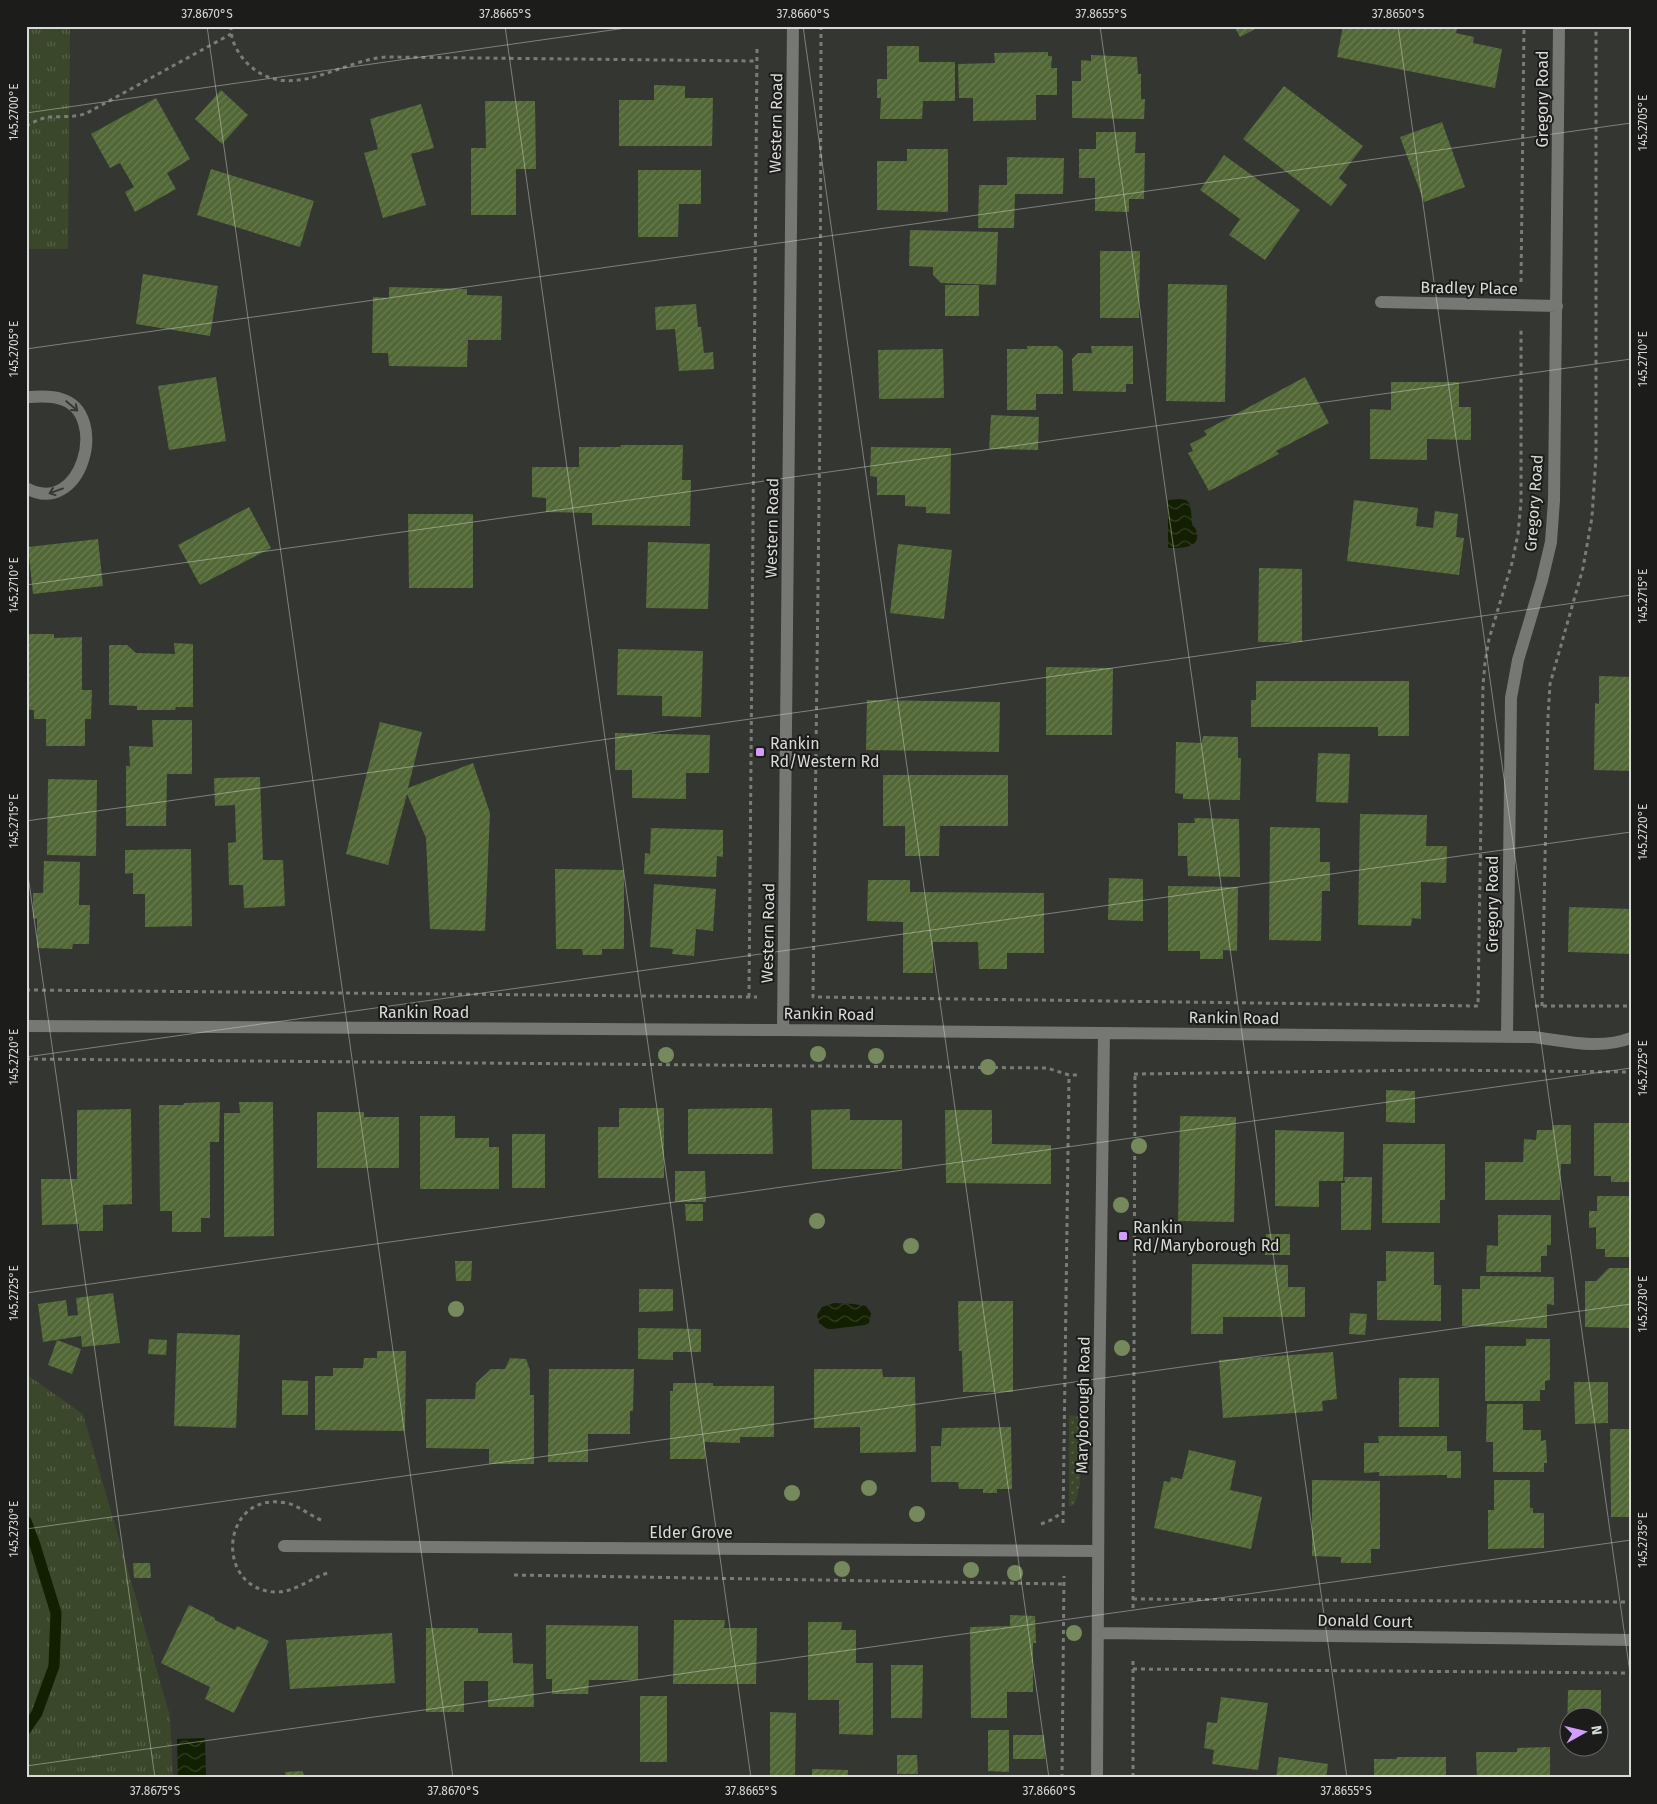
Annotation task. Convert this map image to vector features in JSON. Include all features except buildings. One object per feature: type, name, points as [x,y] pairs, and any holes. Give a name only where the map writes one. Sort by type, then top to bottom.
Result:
[{"type":"street","name":"Western Road","points":[[783,1030],[793,26]]},
{"type":"street","name":"Gregory Road","points":[[1507,1037],[1510,698],[1518,660],[1542,580],[1550,542],[1554,500],[1559,26]]},
{"type":"street","name":"Bradley Place","points":[[1381,302],[1557,306]]},
{"type":"street","points":[[26,397],[44,396],[63,399],[76,409],[85,422],[87,440],[72,483],[50,494],[38,493],[26,488]]},
{"type":"street","name":"Rankin Road","points":[[26,1026],[1534,1036],[1565,1042],[1596,1044],[1612,1043],[1631,1038]]},
{"type":"street","name":"Maryborough Road","points":[[1097,1778],[1104,1033]]},
{"type":"street","name":"Elder Grove","points":[[284,1546],[1098,1551]]},
{"type":"street","name":"Donald Court","points":[[1099,1633],[1631,1640]]},
{"type":"path","points":[[231,26],[235,47],[242,59],[251,67],[267,76],[278,80],[290,81],[304,80],[365,60],[386,57],[756,61]]},
{"type":"path","points":[[820,26],[820,421],[813,998],[1478,1006]]},
{"type":"path","points":[[1521,283],[1524,26]]},
{"type":"path","points":[[26,126],[50,117],[79,116],[87,113],[231,34]]},
{"type":"path","points":[[750,996],[757,49]]},
{"type":"path","points":[[26,990],[757,997]]},
{"type":"path","points":[[1535,1006],[1631,1006]]},
{"type":"path","points":[[26,1059],[1047,1068],[1069,1075],[1079,1075]]},
{"type":"path","points":[[1133,1609],[1135,1074],[1434,1070],[1631,1072]]},
{"type":"path","points":[[1063,1522],[1069,1075]]},
{"type":"path","points":[[1062,1778],[1063,1573]]},
{"type":"path","points":[[1133,1599],[1631,1602]]},
{"type":"path","points":[[1133,1660],[1134,1778]]},
{"type":"path","points":[[1133,1669],[1631,1673]]},
{"type":"green space","points":[[26,26],[70,26],[68,249],[26,249]]},
{"type":"green space","points":[[26,1374],[83,1414],[170,1716],[173,1778],[26,1778]]},
{"type":"green space","points":[[1069,1415],[1080,1416],[1080,1484],[1075,1504],[1069,1507]]},
{"type":"water","points":[[1168,500],[1186,500],[1189,503],[1192,523],[1196,530],[1196,541],[1189,546],[1168,548]]},
{"type":"water","points":[[834,1303],[866,1306],[871,1313],[869,1323],[827,1329],[819,1323],[817,1315],[822,1307]]},
{"type":"water","points":[[205,1738],[206,1778],[178,1778],[177,1739]]},
{"type":"waterway","points":[[26,1521],[56,1613],[54,1666],[37,1713],[26,1729]]},
{"type":"place","name":"Rankin Rd/Western Rd","points":[[760,752]]},
{"type":"place","name":"Rankin Rd/Maryborough Rd","points":[[1123,1236]]}]
